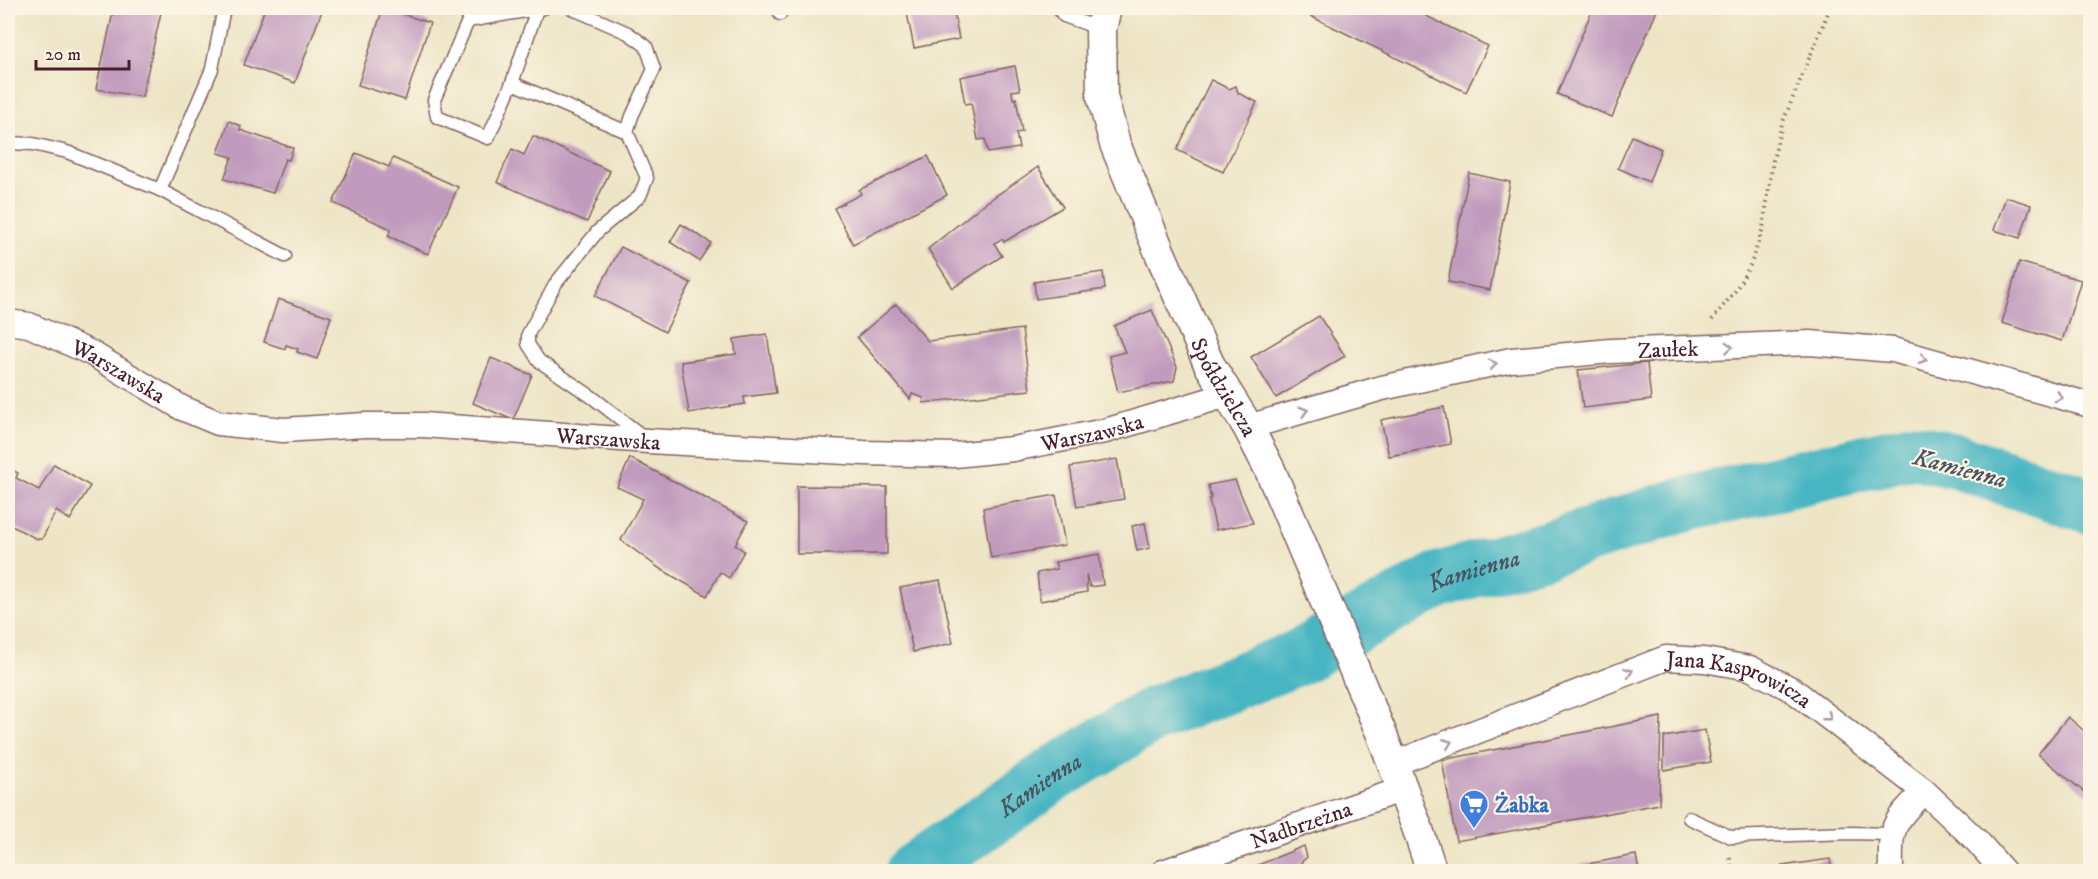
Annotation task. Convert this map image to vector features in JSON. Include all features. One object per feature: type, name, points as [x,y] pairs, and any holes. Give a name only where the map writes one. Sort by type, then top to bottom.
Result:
[{"type":"street","name":"Spółdzielcza","points":[[1103,18],[1102,96],[1115,144],[1209,364],[1248,427],[1270,470],[1382,735],[1432,872]]},
{"type":"street","name":"Warszawska","points":[[8,321],[29,325],[91,353],[182,408],[218,423],[283,430],[423,424],[648,441],[864,453],[955,455],[1013,449],[1105,430],[1227,395]]},
{"type":"street","name":"Zaułek","points":[[1248,427],[1382,388],[1511,360],[1611,351],[1810,343],[1893,350],[2091,405]]},
{"type":"street","name":"Jana Kasprowicza","points":[[1398,776],[1666,658],[1704,660],[1750,668],[1793,690],[1924,791],[1976,840],[2004,872]]},
{"type":"street","name":"Nadbrzeżna","points":[[1163,872],[1398,776]]},
{"type":"street","points":[[1891,872],[1892,834],[1896,820],[1924,791]]},
{"type":"lane","points":[[160,190],[212,69],[224,8]]},
{"type":"lane","points":[[540,8],[512,83],[488,138],[437,117],[434,100],[468,21],[540,8]]},
{"type":"lane","points":[[571,8],[628,33],[646,46],[654,69],[627,132],[647,178],[640,196],[598,231],[556,283],[528,334],[528,344],[539,361],[592,397],[648,441]]},
{"type":"lane","name":"Spółdzielcza","points":[[1058,8],[1064,16],[1103,18]]},
{"type":"lane","points":[[512,83],[627,132]]},
{"type":"lane","points":[[8,143],[33,144],[67,152],[160,190],[285,256]]},
{"type":"lane","points":[[1689,818],[1731,837],[1849,833],[1892,834]]},
{"type":"path","points":[[1690,348],[1735,291],[1751,264],[1763,228],[1773,160],[1782,124],[1830,8]]},
{"type":"path","points":[[1730,855],[1732,872]]},
{"type":"building","points":[[114,8],[162,8],[142,97],[96,89]]},
{"type":"building","points":[[265,8],[323,8],[295,83],[244,65]]},
{"type":"building","points":[[383,8],[430,23],[405,100],[358,85]]},
{"type":"building","points":[[660,8],[679,8],[676,14]]},
{"type":"building","points":[[906,8],[953,8],[959,39],[914,48]]},
{"type":"building","points":[[1294,8],[1410,8],[1488,46],[1466,92]]},
{"type":"building","points":[[1593,8],[1658,8],[1612,117],[1557,94]]},
{"type":"building","points":[[1015,66],[1020,90],[1012,91],[1013,99],[1016,98],[1022,132],[1016,133],[1019,148],[988,153],[985,139],[978,140],[971,103],[965,104],[960,77]]},
{"type":"building","points":[[1211,80],[1229,89],[1236,86],[1238,93],[1257,102],[1223,172],[1177,150]]},
{"type":"building","points":[[229,121],[241,126],[240,130],[293,148],[289,160],[285,159],[273,193],[224,179],[232,157],[218,153]]},
{"type":"building","points":[[533,136],[610,171],[587,222],[497,182],[512,149],[524,155]]},
{"type":"building","points":[[1632,136],[1661,149],[1649,182],[1618,168]]},
{"type":"building","points":[[356,153],[389,167],[393,158],[458,187],[428,254],[388,236],[391,229],[333,203]]},
{"type":"building","points":[[928,156],[947,195],[853,244],[834,208],[861,194],[859,190]]},
{"type":"building","points":[[1038,167],[1063,207],[1004,242],[1002,239],[994,243],[1002,256],[953,288],[928,249],[981,206]]},
{"type":"building","points":[[1469,173],[1510,182],[1490,290],[1448,282]]},
{"type":"building","points":[[2006,197],[2031,205],[2020,238],[1994,230]]},
{"type":"building","points":[[681,224],[711,243],[699,261],[670,242]]},
{"type":"building","points":[[621,247],[691,283],[665,332],[595,296]]},
{"type":"building","points":[[2019,262],[2081,280],[2062,341],[2002,323]]},
{"type":"building","points":[[1103,272],[1105,289],[1036,299],[1034,282]]},
{"type":"building","points":[[278,299],[331,317],[317,359],[297,352],[298,349],[286,345],[285,349],[264,342]]},
{"type":"building","points":[[896,304],[928,341],[1022,329],[1030,390],[923,403],[924,398],[912,394],[910,399],[857,337]]},
{"type":"building","points":[[1152,310],[1177,367],[1174,381],[1118,392],[1109,356],[1125,352],[1114,326]]},
{"type":"building","points":[[1319,316],[1345,356],[1276,398],[1251,357]]},
{"type":"building","points":[[767,334],[776,393],[744,397],[745,404],[689,413],[681,362],[736,354],[734,339]]},
{"type":"building","points":[[491,358],[532,375],[513,420],[473,403]]},
{"type":"building","points":[[1647,363],[1651,400],[1583,408],[1578,370]]},
{"type":"building","points":[[1444,407],[1451,444],[1389,456],[1381,420]]},
{"type":"building","points":[[630,458],[748,521],[735,545],[744,551],[729,578],[720,572],[707,596],[659,568],[621,540],[643,499],[617,487]]},
{"type":"building","points":[[1117,459],[1124,499],[1077,507],[1070,467]]},
{"type":"building","points":[[54,464],[90,486],[70,520],[56,511],[42,539],[37,539],[8,524],[8,468],[18,473],[16,478],[39,490]]},
{"type":"building","points":[[1235,480],[1253,523],[1216,530],[1208,485]]},
{"type":"building","points":[[797,486],[887,487],[887,554],[797,554]]},
{"type":"building","points":[[1056,495],[1065,545],[991,558],[983,508]]},
{"type":"building","points":[[1145,523],[1150,548],[1137,551],[1132,526]]},
{"type":"building","points":[[1099,554],[1103,585],[1090,587],[1086,574],[1087,592],[1040,601],[1037,573],[1057,569],[1055,562]]},
{"type":"building","points":[[940,580],[953,643],[913,652],[900,588]]},
{"type":"building","points":[[1661,717],[1659,804],[1456,841],[1442,760]]},
{"type":"building","points":[[2068,717],[2090,736],[2090,797],[2038,754]]},
{"type":"building","points":[[1705,730],[1711,762],[1664,770],[1664,737]]},
{"type":"building","points":[[1304,846],[1307,857],[1291,872],[1241,872]]},
{"type":"building","points":[[1636,855],[1639,872],[1555,872],[1555,870]]},
{"type":"building","points":[[1830,859],[1832,872],[1783,872],[1782,866]]},
{"type":"waterway","name":"Kamienna","points":[[913,872],[1054,774],[1154,714],[1297,658],[1438,580],[1547,549],[1679,506],[1913,451],[1956,461],[2090,506]]},
{"type":"place","name":"Żabka","points":[[1474,830]]}]
